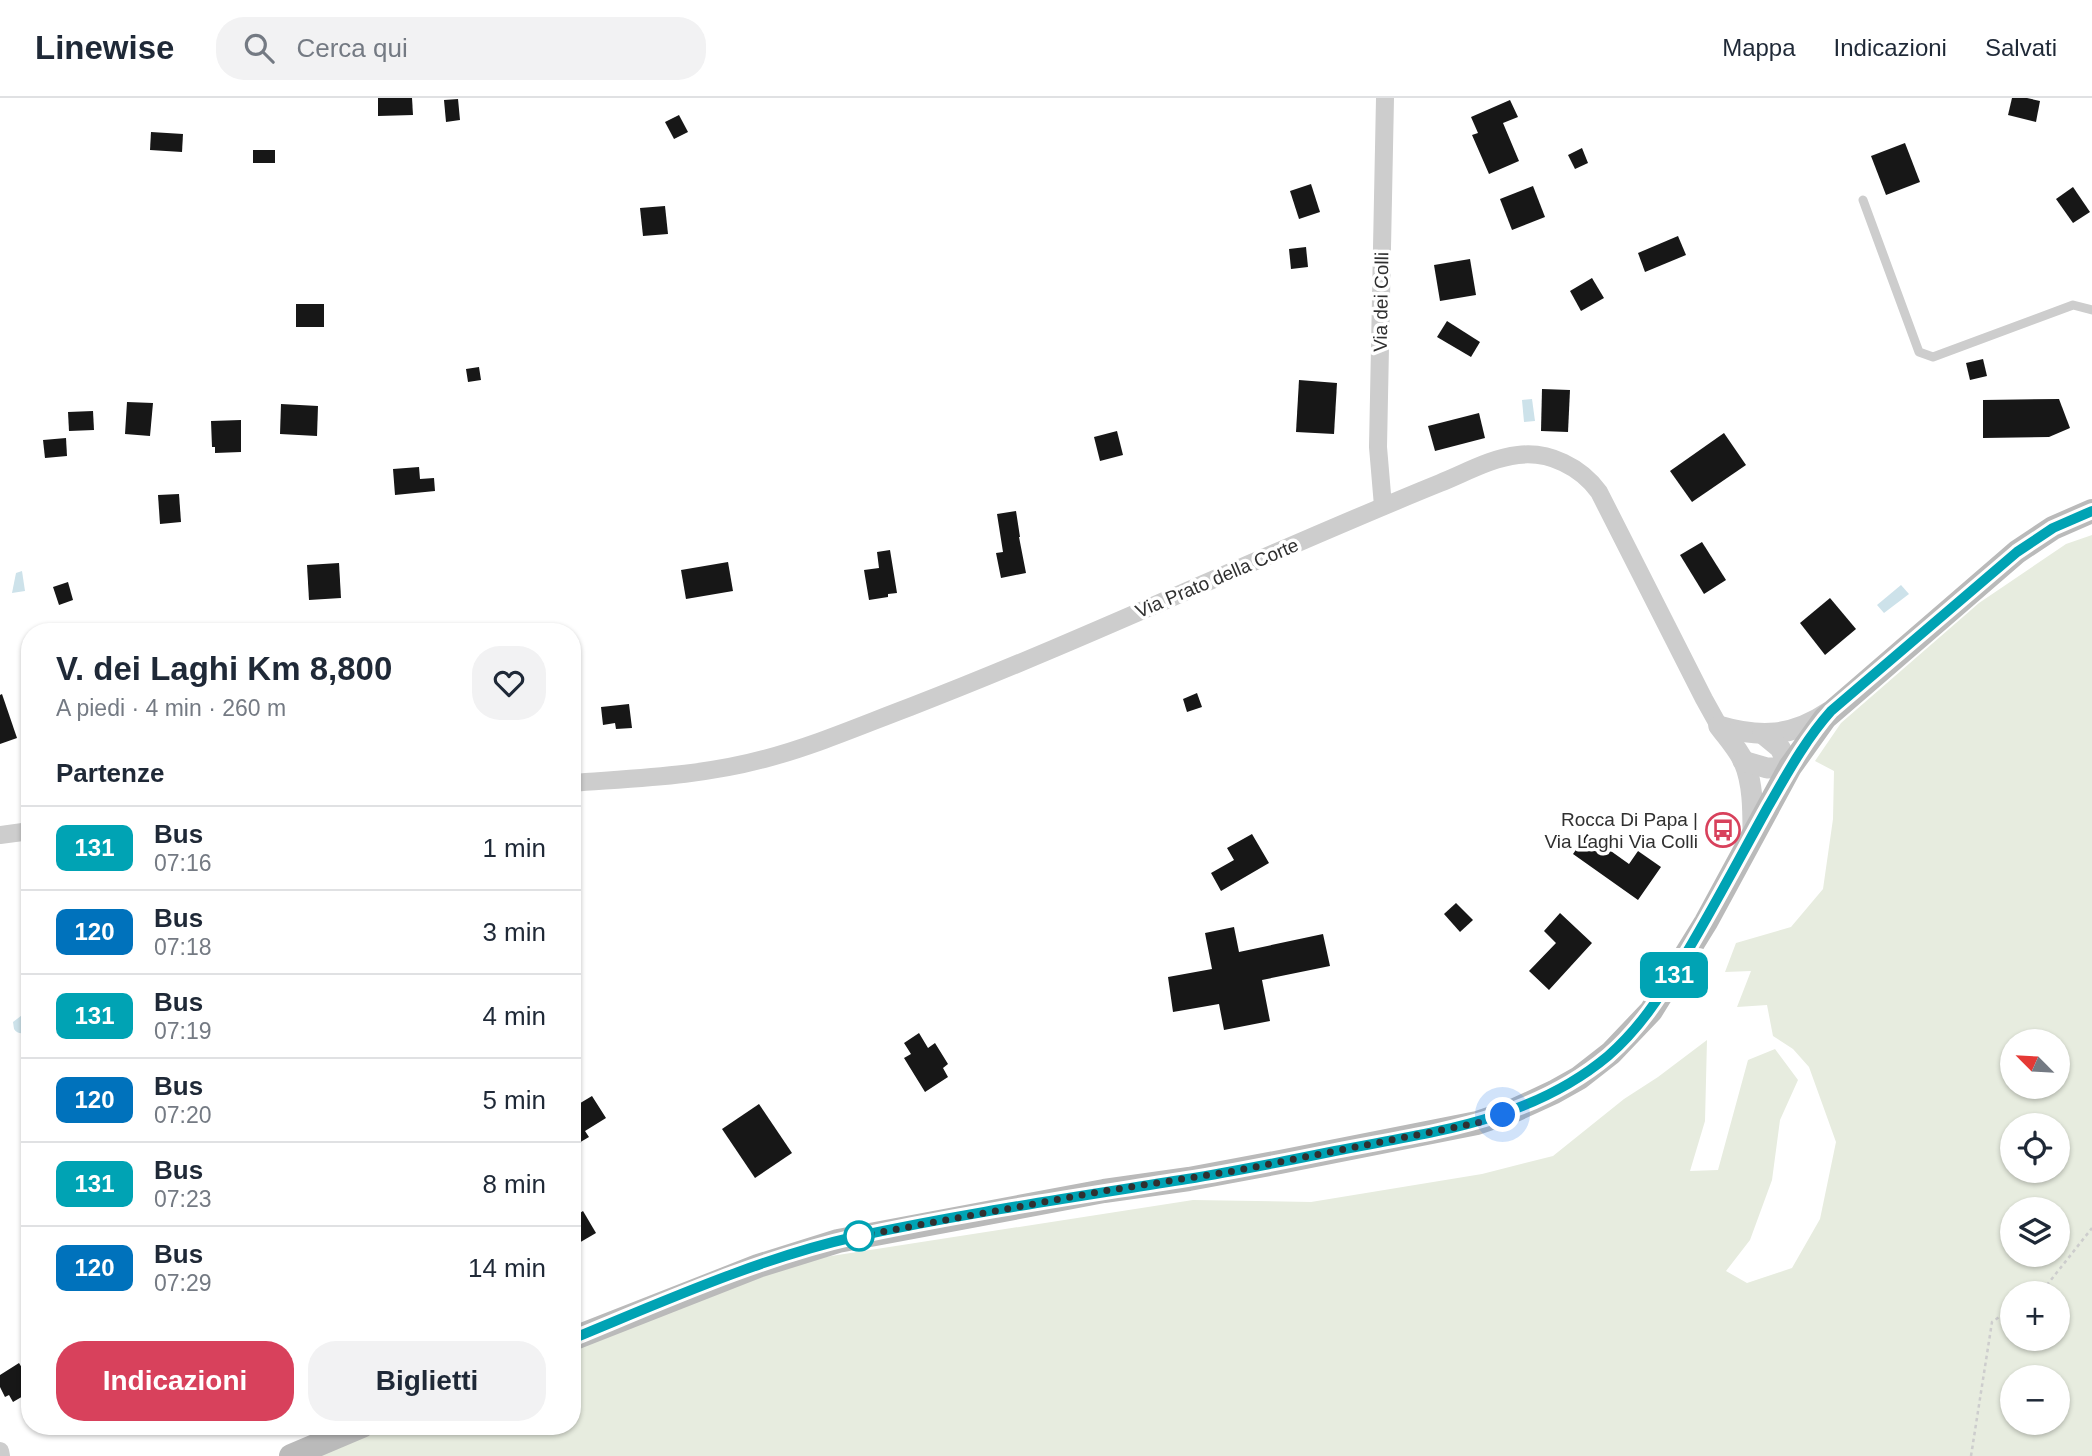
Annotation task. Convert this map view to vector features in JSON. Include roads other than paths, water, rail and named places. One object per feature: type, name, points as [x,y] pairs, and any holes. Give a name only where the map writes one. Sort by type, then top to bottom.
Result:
[{"type":"main road","points":[[581,1335],[747,1270],[838,1241],[1104,1191],[1189,1179],[1477,1123],[1529,1104],[1562,1088],[1611,1053],[1645,1019],[1659,1000],[1706,922],[1790,767],[1818,726],[1836,706],[2017,552],[2053,528],[2092,511]]},
{"type":"main road","points":[[291,1456],[341,1435]]},
{"type":"street","name":"Via dei Colli","points":[[1383,506],[1378,447],[1385,98]]},
{"type":"street","name":"Via Prato della Corte","points":[[581,782],[706,771],[764,760],[804,747],[996,674],[1383,506],[1487,464],[1509,456],[1535,454],[1563,462],[1576,470],[1593,484],[1605,501],[1719,726]]},
{"type":"street","points":[[1719,726],[1763,734],[1799,728],[1836,706]]},
{"type":"street","points":[[1719,726],[1743,761],[1750,786],[1754,833]]},
{"type":"street","points":[[1743,761],[1768,768],[1790,767],[1780,748],[1763,734]]},
{"type":"street","points":[[0,835],[21,832]]},
{"type":"street","points":[[0,1451],[1,1456]]},
{"type":"lane","points":[[1863,200],[1919,352],[1933,357],[2073,305],[2092,310]]},
{"type":"water","points":[[1532,399],[1535,421],[1524,422],[1522,400]]},
{"type":"water","points":[[22,571],[25,591],[12,593],[16,573]]},
{"type":"water","points":[[1901,585],[1909,594],[1884,613],[1877,605]]},
{"type":"water","points":[[21,1016],[21,1033],[14,1029],[13,1022]]},
{"type":"place","name":"Rocca Di Papa | Via Laghi Via Colli","points":[[1723,830]]}]
